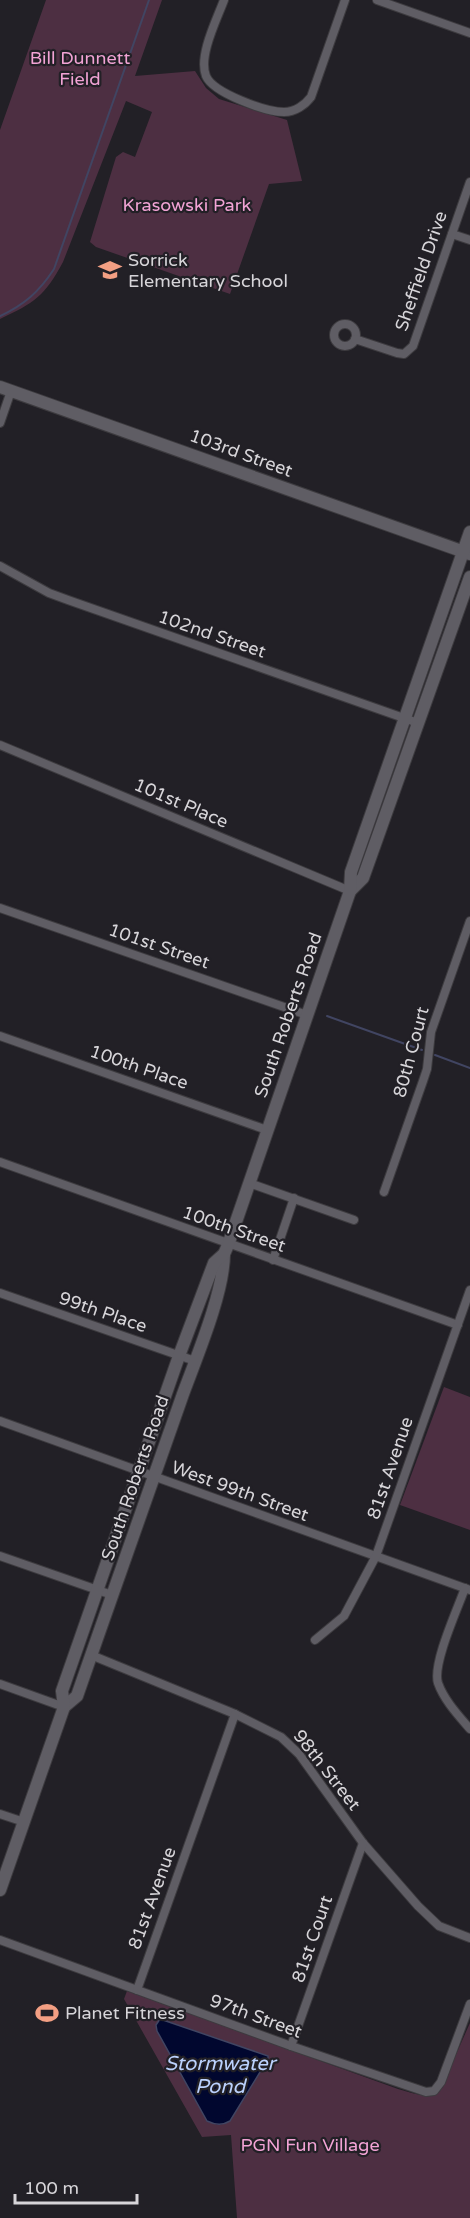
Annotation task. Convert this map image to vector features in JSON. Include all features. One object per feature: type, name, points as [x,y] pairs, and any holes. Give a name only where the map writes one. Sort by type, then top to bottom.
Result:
[{"type":"street","points":[[224,0],[204,59],[206,76],[211,84],[225,94],[282,112],[299,108],[311,97],[345,0]]},
{"type":"street","points":[[377,0],[470,33]]},
{"type":"street","name":"Sheffield Drive","points":[[356,339],[397,353],[404,354],[409,351],[470,182]]},
{"type":"street","points":[[452,234],[470,240]]},
{"type":"street","points":[[0,423],[6,389]]},
{"type":"street","name":"103rd Street","points":[[6,389],[467,553]]},
{"type":"street","name":"South Roberts Road","points":[[64,1707],[77,1696],[195,1361],[224,1269],[226,1249],[350,891],[351,872],[467,553],[470,532]]},
{"type":"street","name":"102nd Street","points":[[0,566],[68,600],[418,723]]},
{"type":"street","name":"South Roberts Road","points":[[350,891],[363,878],[470,577]]},
{"type":"street","name":"101st Place","points":[[0,745],[350,891]]},
{"type":"street","name":"101st Street","points":[[0,908],[307,1015]]},
{"type":"street","name":"80th Court","points":[[384,1192],[427,1069],[431,1032],[470,921]]},
{"type":"street","name":"100th Place","points":[[0,1036],[267,1130]]},
{"type":"street","name":"100th Street","points":[[0,1162],[226,1249],[273,1260],[458,1325]]},
{"type":"street","points":[[249,1183],[354,1220]]},
{"type":"street","points":[[273,1260],[294,1198]]},
{"type":"street","name":"South Roberts Road","points":[[0,1890],[64,1707],[62,1691],[179,1356],[214,1263],[226,1249]]},
{"type":"street","name":"81st Avenue","points":[[315,1640],[344,1616],[376,1556],[470,1290]]},
{"type":"street","name":"99th Place","points":[[0,1293],[195,1361]]},
{"type":"street","name":"West 99th Street","points":[[0,1421],[467,1589]]},
{"type":"street","points":[[0,1556],[112,1595]]},
{"type":"street","points":[[467,1589],[440,1659],[437,1673],[438,1682],[448,1703],[470,1729]]},
{"type":"street","name":"98th Street","points":[[91,1655],[268,1728],[288,1743],[363,1843],[430,1919],[448,1930],[470,1938]]},
{"type":"street","points":[[0,1684],[64,1707]]},
{"type":"street","name":"81st Avenue","points":[[137,1990],[235,1714]]},
{"type":"street","points":[[0,1814],[24,1822]]},
{"type":"street","name":"81st Court","points":[[291,2046],[363,1843]]},
{"type":"street","name":"97th Street","points":[[0,1941],[421,2091],[435,2091],[441,2082],[470,2004]]},
{"type":"green space","points":[[46,0],[162,0],[135,76],[195,71],[206,88],[219,99],[287,120],[302,181],[269,184],[230,294],[96,247],[90,242],[116,157],[123,152],[135,157],[152,112],[126,101],[57,274],[38,297],[0,319],[0,130]]},
{"type":"green space","points":[[444,1387],[470,1397],[470,1530],[400,1505]]},
{"type":"green space","name":"PGN Fun Village","points":[[127,1991],[420,2095],[430,2095],[440,2090],[470,2023],[470,2218],[237,2218],[231,2135],[202,2137],[124,1999]]},
{"type":"water","name":"Stormwater Pond","points":[[160,2019],[268,2056],[230,2121],[219,2124],[207,2121],[157,2031],[156,2025]]},
{"type":"waterway","points":[[0,316],[30,297],[54,269],[149,0]]},
{"type":"waterway","points":[[327,1016],[422,1050]]},
{"type":"waterway","points":[[435,1055],[470,1068]]},
{"type":"place","name":"Sorrick Elementary School","points":[[110,270]]},
{"type":"place","name":"Planet Fitness","points":[[47,2013]]},
{"type":"park label","name":"Bill Dunnett Field","points":[[80,68]]},
{"type":"park label","name":"Krasowski Park","points":[[187,205]]}]
